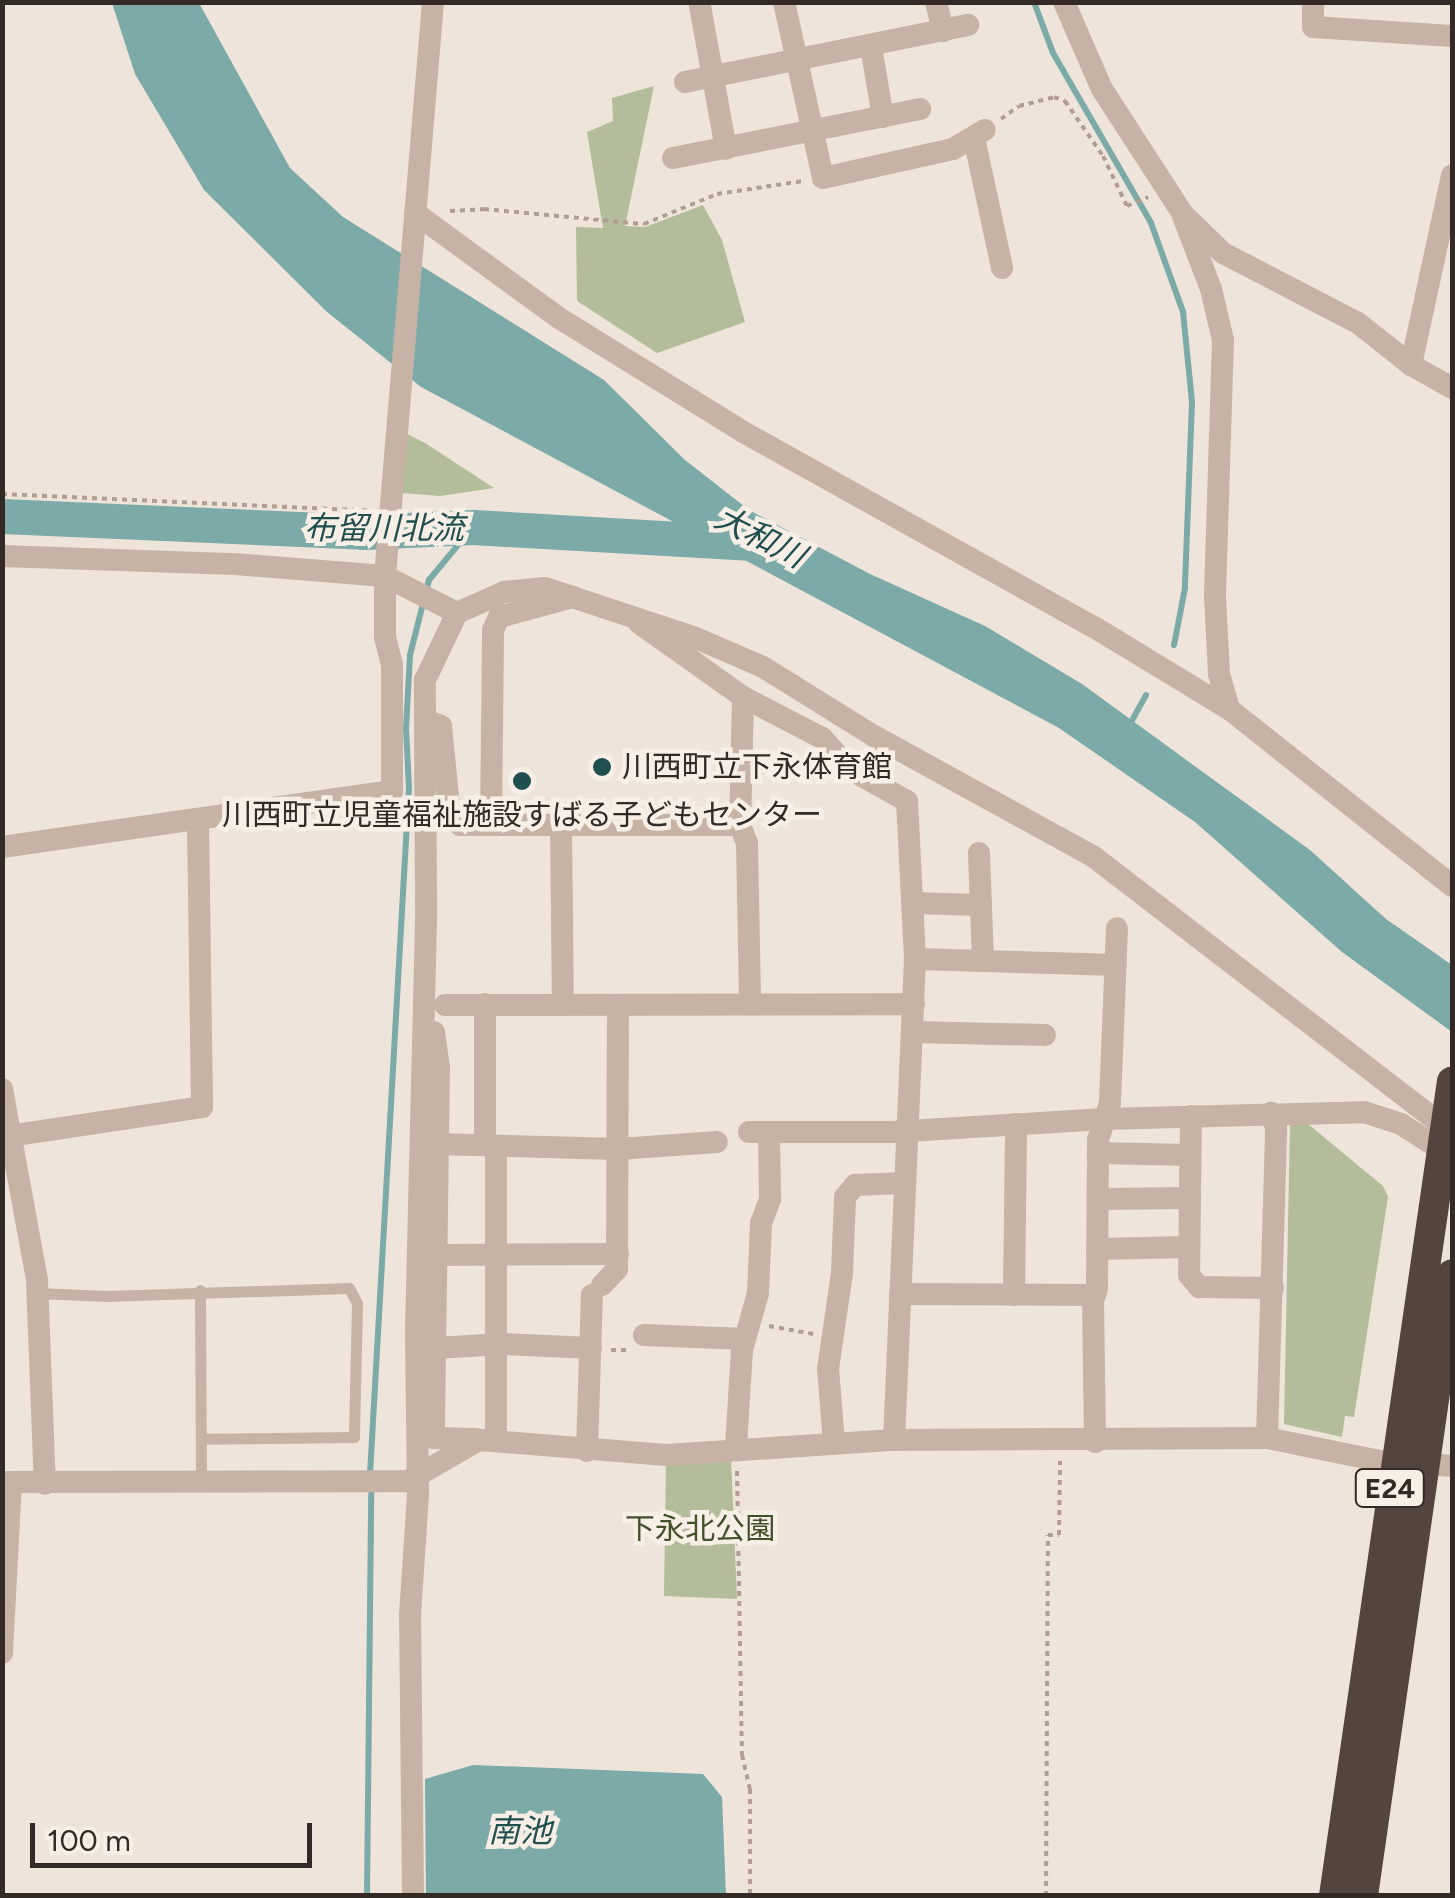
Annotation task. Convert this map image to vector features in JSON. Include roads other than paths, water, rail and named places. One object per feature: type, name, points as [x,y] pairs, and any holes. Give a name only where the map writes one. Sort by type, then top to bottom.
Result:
[{"type":"highway","name":"E24","points":[[1334,1896],[1452,1081]]},
{"type":"highway","name":"E24","points":[[1363,1896],[1452,1274]]},
{"type":"street","points":[[2,847],[392,791],[394,666],[385,636],[386,569],[395,424],[433,2]]},
{"type":"street","points":[[784,2],[823,178],[953,150],[979,134],[1002,268]]},
{"type":"street","points":[[936,2],[943,32]]},
{"type":"street","points":[[1064,2],[1102,89],[1183,214],[1223,253],[1358,323],[1411,365],[1452,388]]},
{"type":"street","points":[[1313,2],[1313,27],[1452,36]]},
{"type":"street","points":[[677,12],[708,4],[714,79],[726,149]]},
{"type":"street","points":[[684,82],[968,25]]},
{"type":"street","points":[[871,46],[884,117]]},
{"type":"street","points":[[673,158],[920,110]]},
{"type":"street","points":[[1411,365],[1452,175]]},
{"type":"street","points":[[1183,214],[1210,288],[1223,340],[1215,597],[1219,674],[1229,709]]},
{"type":"street","points":[[415,217],[558,318],[728,423],[1094,627],[1229,709],[1452,886]]},
{"type":"street","points":[[2,556],[386,569],[415,592],[450,608],[504,592],[545,588],[629,614],[764,667],[874,736],[1094,857],[1452,1133]]},
{"type":"street","points":[[491,826],[493,630],[499,616],[574,597]]},
{"type":"street","points":[[425,1474],[416,1330],[423,1025],[423,679],[450,608]]},
{"type":"street","points":[[629,614],[743,698],[822,738],[851,770],[907,801],[916,958],[894,1440]]},
{"type":"street","points":[[394,666],[423,679]]},
{"type":"street","points":[[743,698],[740,825],[747,843],[750,1003]]},
{"type":"street","points":[[426,720],[441,726],[449,806],[460,826],[740,825]]},
{"type":"street","points":[[5,1137],[202,1106],[198,821]]},
{"type":"street","points":[[561,826],[563,1004]]},
{"type":"street","points":[[979,852],[983,960]]},
{"type":"street","points":[[912,902],[981,906]]},
{"type":"street","points":[[1095,1442],[1098,1153],[1110,1102],[1117,928]]},
{"type":"street","points":[[916,958],[1116,964]]},
{"type":"street","points":[[445,1004],[914,1004]]},
{"type":"street","points":[[485,1004],[485,1139],[496,1152],[496,1346],[488,1440]]},
{"type":"street","points":[[587,1451],[597,1290],[617,1269],[618,1005]]},
{"type":"street","points":[[413,1896],[410,1614],[425,1474],[434,1438],[439,1066],[434,1032],[423,1025]]},
{"type":"street","points":[[913,1032],[1045,1036]]},
{"type":"street","points":[[2,1089],[14,1235],[37,1292],[44,1484]]},
{"type":"street","points":[[1267,1438],[1276,1128],[1271,1112]]},
{"type":"street","points":[[736,1447],[748,1331],[758,1293],[761,1223],[770,1200],[759,1133],[908,1131],[1271,1112],[1364,1112],[1401,1124],[1452,1158]]},
{"type":"street","points":[[1190,1116],[1189,1275],[1199,1287],[1272,1288]]},
{"type":"street","points":[[1014,1295],[1016,1124]]},
{"type":"street","points":[[437,1144],[618,1149],[717,1142]]},
{"type":"street","points":[[1098,1153],[1190,1155]]},
{"type":"street","points":[[834,1443],[828,1369],[842,1273],[844,1197],[855,1185],[904,1183]]},
{"type":"street","points":[[1098,1199],[1189,1198]]},
{"type":"street","points":[[1097,1249],[1188,1247]]},
{"type":"street","points":[[436,1256],[618,1254]]},
{"type":"street","points":[[900,1294],[1095,1296]]},
{"type":"street","points":[[644,1335],[748,1331]]},
{"type":"street","points":[[435,1348],[591,1348]]},
{"type":"street","points":[[434,1438],[666,1455],[736,1447],[894,1440],[1095,1442],[1267,1438],[1380,1461],[1452,1466]]},
{"type":"street","points":[[2,1653],[7,1482],[383,1482],[425,1474],[488,1440]]},
{"type":"lane","points":[[37,1292],[107,1296],[348,1288],[356,1303],[354,1437],[201,1439]]},
{"type":"lane","points":[[200,1290],[202,1484]]},
{"type":"water","name":"大和川","points":[[112,3],[199,3],[290,168],[343,217],[604,380],[685,460],[749,510],[870,574],[985,626],[1082,684],[1310,850],[1386,919],[1452,965],[1452,1032],[1342,952],[1195,822],[1059,728],[421,387],[327,312],[204,190],[135,74]]},
{"type":"water","name":"南池","points":[[473,1765],[703,1774],[722,1797],[726,1895],[426,1895],[425,1779]]},
{"type":"waterway","points":[[1034,2],[1053,53],[1151,223],[1183,312],[1192,402],[1185,588],[1174,645]]},
{"type":"waterway","name":"布留川北流","points":[[2,516],[363,532],[473,527],[753,543]]},
{"type":"waterway","points":[[370,1474],[409,788],[406,729],[410,655],[429,580],[473,527]]},
{"type":"waterway","points":[[1130,724],[1146,695]]},
{"type":"waterway","points":[[367,1896],[371,1487]]},
{"type":"place","name":"川西町立下永体育館","points":[[602,767]]},
{"type":"place","name":"川西町立児童福祉施設すばる子どもセンター","points":[[522,781]]},
{"type":"park label","name":"下永北公園","points":[[700,1529]]}]
